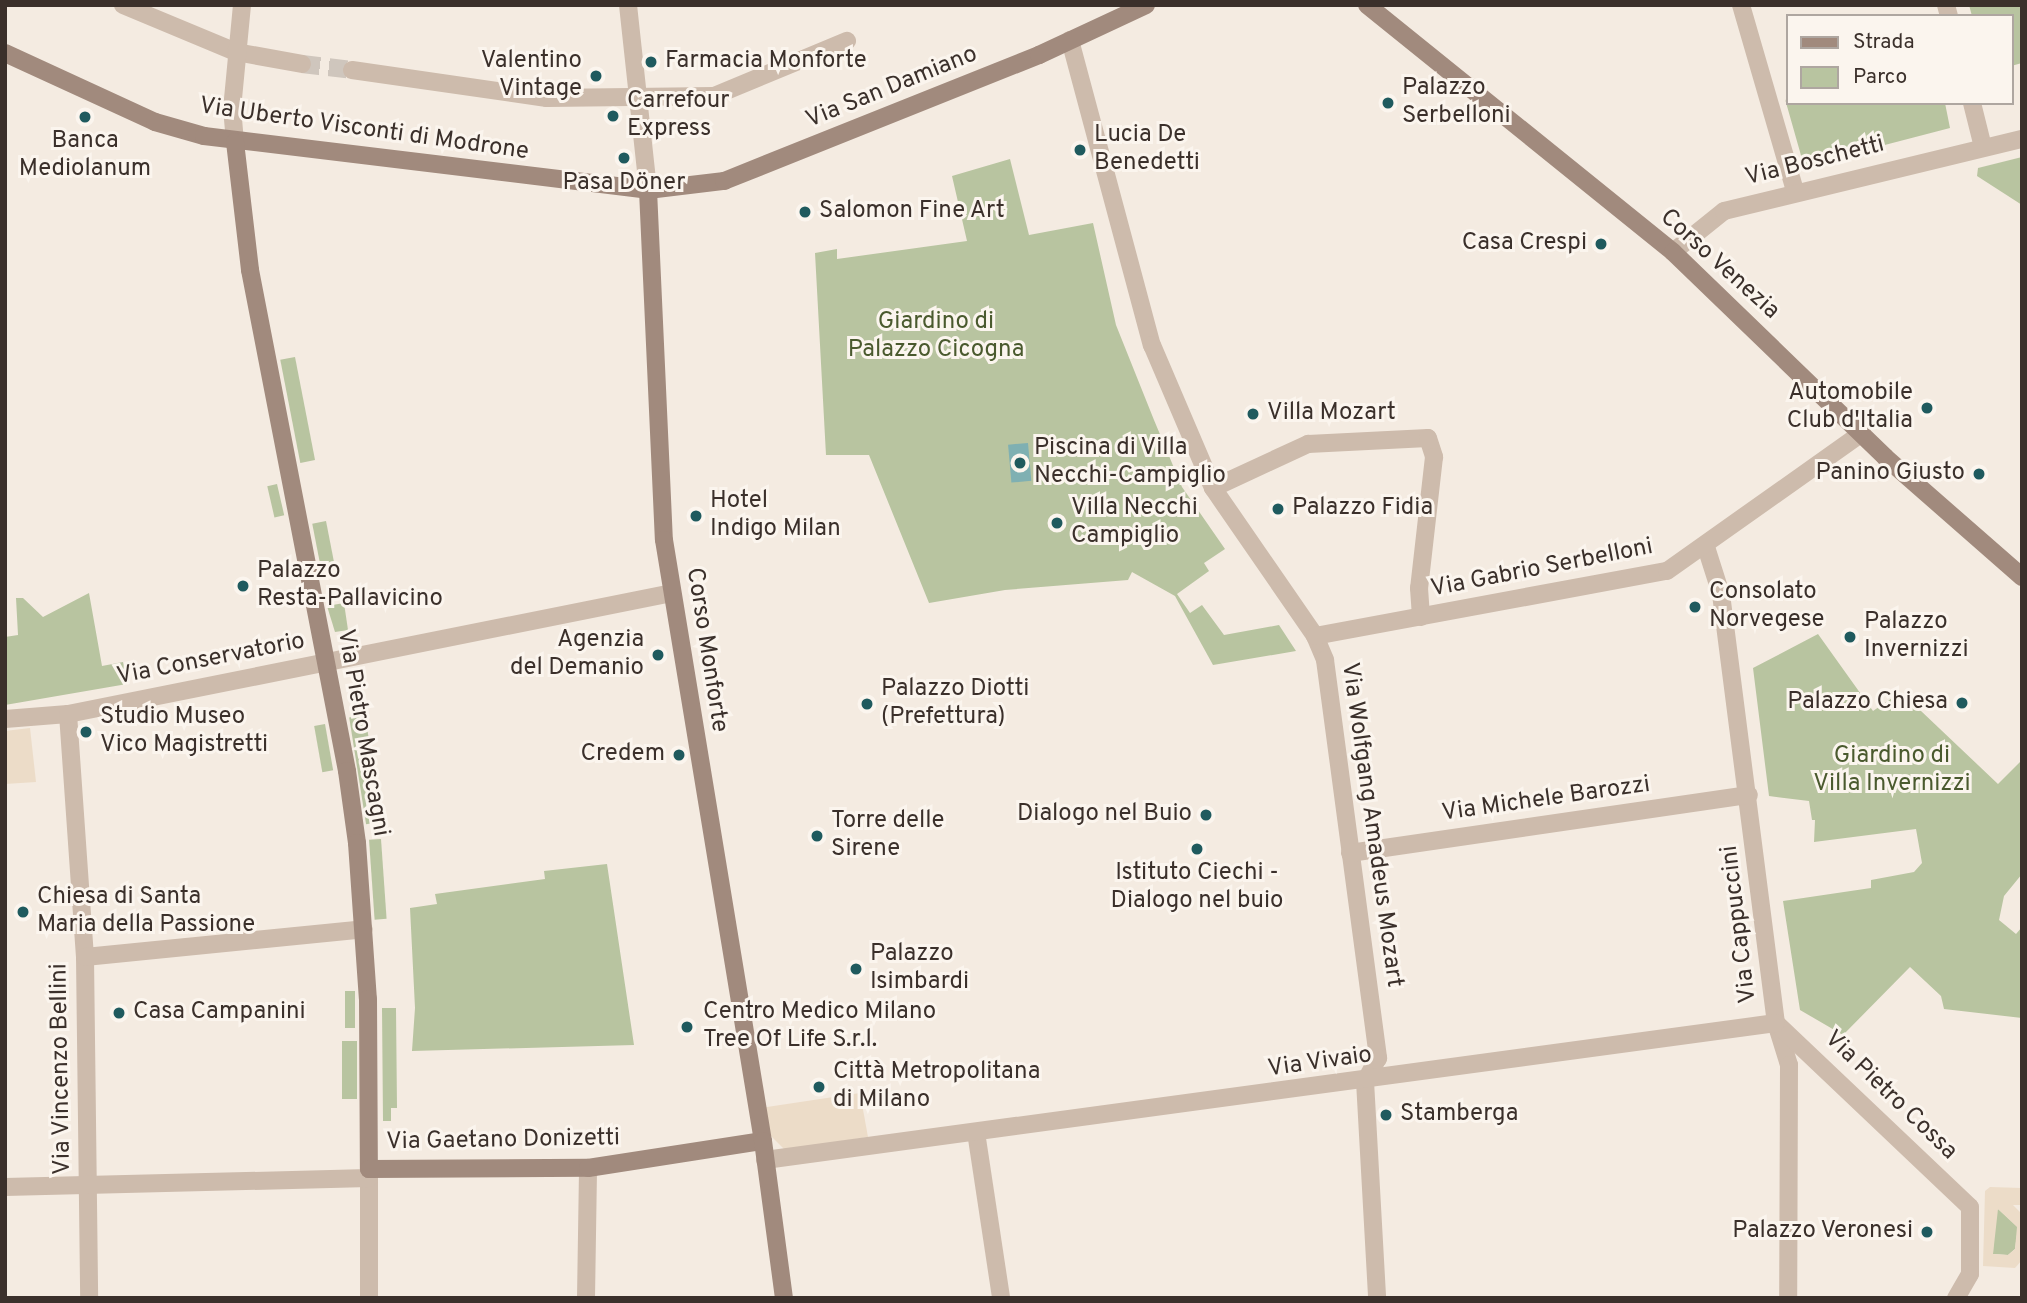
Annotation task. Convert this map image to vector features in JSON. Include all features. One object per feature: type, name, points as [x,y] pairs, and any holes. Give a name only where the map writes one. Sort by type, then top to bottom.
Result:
[{"type":"street","points":[[123,5],[236,52],[302,64]]},
{"type":"street","points":[[234,134],[236,52],[242,5]]},
{"type":"street","name":"Corso Monforte","points":[[628,5],[648,190],[664,540],[763,1141],[784,1298]]},
{"type":"street","name":"Via San Damiano","points":[[648,190],[724,181],[1070,40],[1146,5]]},
{"type":"street","name":"Corso Venezia","points":[[1367,5],[1673,252],[1861,433],[2022,578]]},
{"type":"street","points":[[1741,5],[1795,191]]},
{"type":"street","name":"Via Wolfgang Amadeus Mozart","points":[[1070,40],[1152,345],[1213,488],[1315,636],[1325,660],[1378,1058],[1365,1081]]},
{"type":"street","points":[[352,70],[547,98],[714,96],[847,41]]},
{"type":"street","name":"Via Uberto Visconti di Modrone","points":[[5,53],[155,122],[648,190]]},
{"type":"street","points":[[1972,105],[1983,147],[2022,150]]},
{"type":"street","name":"Via Pietro Mascagni","points":[[234,134],[250,270],[347,771],[364,929],[369,1298]]},
{"type":"street","name":"Via Boschetti","points":[[1673,252],[1724,211],[1795,191],[2022,139]]},
{"type":"street","name":"Via Gabrio Serbelloni","points":[[1315,636],[1667,571],[1706,547],[1861,433]]},
{"type":"street","points":[[1213,488],[1308,444],[1420,435],[1433,443],[1419,588],[1421,617]]},
{"type":"street","name":"Via Cappuccini","points":[[1706,547],[1721,594],[1749,795],[1776,1023],[1789,1065],[1788,1298]]},
{"type":"street","name":"Via Conservatorio","points":[[5,719],[68,714],[672,593]]},
{"type":"street","name":"Via Vincenzo Bellini","points":[[68,714],[85,957],[89,1298]]},
{"type":"street","name":"Via Michele Barozzi","points":[[1350,853],[1749,795]]},
{"type":"street","points":[[85,957],[364,929]]},
{"type":"street","name":"Via Vivaio","points":[[765,1160],[1365,1081],[1776,1023]]},
{"type":"street","name":"Via Pietro Cossa","points":[[1776,1023],[1970,1207],[1970,1274],[1956,1298]]},
{"type":"street","points":[[1365,1081],[1377,1298]]},
{"type":"street","points":[[976,1132],[1001,1298]]},
{"type":"street","name":"Via Gaetano Donizetti","points":[[5,1187],[88,1186],[369,1173],[588,1168],[763,1141]]},
{"type":"street","points":[[586,1298],[588,1168]]},
{"type":"green space","points":[[1969,5],[2022,5],[2022,63],[2013,65],[2013,14],[1971,14]]},
{"type":"green space","points":[[1787,105],[1945,105],[1950,128],[1804,166]]},
{"type":"green space","points":[[2022,157],[2022,205],[1977,176],[1978,168]]},
{"type":"green space","name":"Giardino di Palazzo Cicogna","points":[[1010,159],[1029,235],[1093,223],[1116,325],[1154,420],[1182,487],[1225,549],[1204,563],[1209,571],[1177,594],[1190,613],[1202,605],[1224,635],[1279,625],[1296,651],[1213,665],[1175,596],[1132,572],[1128,580],[1005,590],[929,603],[869,455],[826,455],[815,253],[837,249],[837,259],[967,241],[952,176]]},
{"type":"green space","points":[[295,357],[315,460],[300,463],[280,360]]},
{"type":"green space","points":[[277,484],[284,515],[274,517],[267,486]]},
{"type":"green space","points":[[326,521],[335,569],[322,572],[312,524]]},
{"type":"green space","points":[[89,593],[102,666],[123,662],[127,684],[5,705],[5,637],[18,635],[16,598],[23,598],[43,617]]},
{"type":"green space","points":[[344,603],[348,630],[335,632],[327,606]]},
{"type":"green space","name":"Giardino di Villa Invernizzi","points":[[1818,634],[1873,711],[1901,692],[1998,784],[2022,760],[2022,874],[2004,896],[1999,920],[2016,934],[2022,927],[2022,1018],[1944,1009],[1941,996],[1910,967],[1843,1035],[1800,1010],[1783,901],[1871,888],[1871,880],[1914,872],[1922,863],[1916,829],[1814,842],[1815,820],[1812,820],[1809,801],[1769,796],[1753,668]]},
{"type":"green space","points":[[365,715],[382,822],[366,824],[349,718]]},
{"type":"green space","points":[[325,724],[333,770],[322,772],[314,726]]},
{"type":"green space","points":[[381,839],[387,919],[375,920],[369,840]]},
{"type":"green space","points":[[607,864],[634,1045],[412,1051],[415,1008],[410,908],[437,904],[435,894],[545,879],[544,871]]},
{"type":"green space","points":[[345,991],[355,991],[355,1028],[345,1028]]},
{"type":"green space","points":[[382,1008],[396,1008],[397,1108],[391,1108],[391,1121],[383,1121]]},
{"type":"green space","points":[[342,1041],[357,1041],[357,1099],[342,1099]]},
{"type":"green space","points":[[1998,1209],[2018,1227],[2015,1249],[2008,1255],[1993,1254],[1994,1211]]},
{"type":"shaded area","points":[[30,728],[36,782],[5,784],[5,731]]},
{"type":"shaded area","points":[[860,1093],[868,1137],[785,1150],[770,1135],[760,1108]]},
{"type":"shaded area","points":[[1990,1187],[2022,1188],[2022,1205],[2013,1205],[2022,1214],[2022,1260],[2015,1268],[1983,1266],[1985,1191]],"holes":[[[1998,1209],[2017,1227],[2015,1249],[2008,1255],[1993,1254]]]},
{"type":"water","name":"Piscina di Villa Necchi-Campiglio","points":[[1028,443],[1031,481],[1011,483],[1008,445]]},
{"type":"tunnel","points":[[302,64],[352,70]]},
{"type":"place","name":"Farmacia Monforte","points":[[651,62]]},
{"type":"place","name":"Valentino Vintage","points":[[596,76]]},
{"type":"place","name":"Palazzo Serbelloni","points":[[1388,103]]},
{"type":"place","name":"Carrefour Express","points":[[613,116]]},
{"type":"place","name":"Banca Mediolanum","points":[[85,117]]},
{"type":"place","name":"Lucia De Benedetti","points":[[1080,150]]},
{"type":"place","name":"Pasa Döner","points":[[624,158]]},
{"type":"place","name":"Salomon Fine Art","points":[[805,212]]},
{"type":"place","name":"Casa Crespi","points":[[1601,244]]},
{"type":"place","name":"Automobile Club d'Italia","points":[[1927,408]]},
{"type":"place","name":"Villa Mozart","points":[[1253,414]]},
{"type":"place","name":"Piscina di Villa Necchi-Campiglio","points":[[1020,463]]},
{"type":"place","name":"Panino Giusto","points":[[1979,474]]},
{"type":"place","name":"Palazzo Fidia","points":[[1278,509]]},
{"type":"place","name":"Hotel Indigo Milan","points":[[696,516]]},
{"type":"place","name":"Villa Necchi Campiglio","points":[[1057,523]]},
{"type":"place","name":"Palazzo Resta-Pallavicino","points":[[243,586]]},
{"type":"place","name":"Consolato Norvegese","points":[[1695,607]]},
{"type":"place","name":"Palazzo Invernizzi","points":[[1850,637]]},
{"type":"place","name":"Agenzia del Demanio","points":[[658,655]]},
{"type":"place","name":"Palazzo Chiesa","points":[[1962,703]]},
{"type":"place","name":"Palazzo Diotti (Prefettura)","points":[[867,704]]},
{"type":"place","name":"Studio Museo Vico Magistretti","points":[[86,732]]},
{"type":"place","name":"Credem","points":[[679,755]]},
{"type":"place","name":"Dialogo nel Buio","points":[[1206,815]]},
{"type":"place","name":"Torre delle Sirene","points":[[817,836]]},
{"type":"place","name":"Istituto Ciechi - Dialogo nel buio","points":[[1197,849]]},
{"type":"place","name":"Chiesa di Santa Maria della Passione","points":[[23,912]]},
{"type":"place","name":"Palazzo Isimbardi","points":[[856,969]]},
{"type":"place","name":"Casa Campanini","points":[[119,1013]]},
{"type":"place","name":"Centro Medico Milano Tree Of Life S.r.l.","points":[[687,1027]]},
{"type":"place","name":"Città Metropolitana di Milano","points":[[819,1087]]},
{"type":"place","name":"Stamberga","points":[[1386,1115]]},
{"type":"place","name":"Palazzo Veronesi","points":[[1927,1232]]}]
